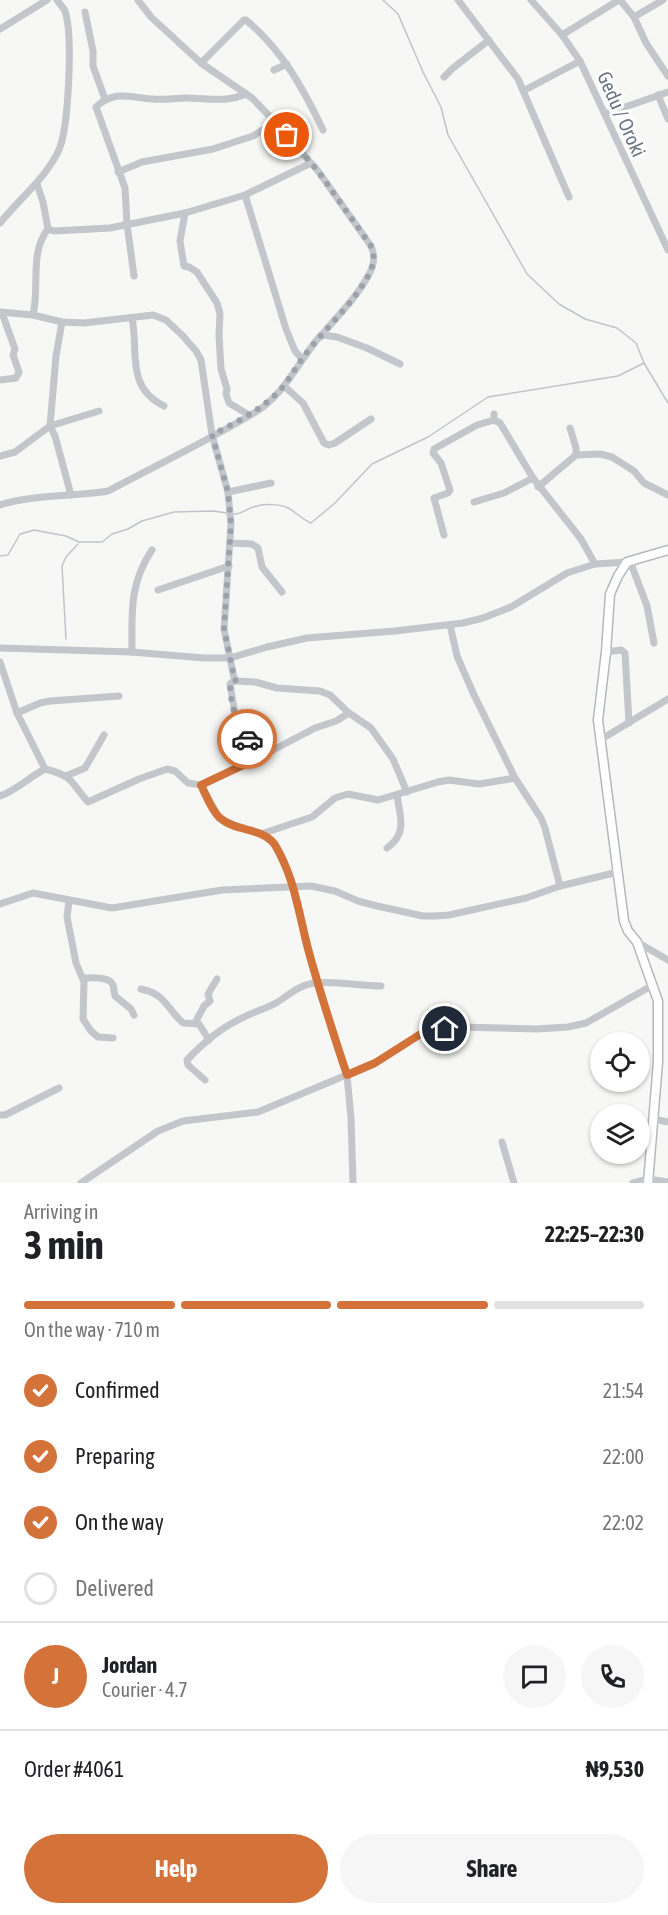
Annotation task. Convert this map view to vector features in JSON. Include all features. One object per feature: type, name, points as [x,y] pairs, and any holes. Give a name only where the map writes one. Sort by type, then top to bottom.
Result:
[{"type":"main road","points":[[648,1181],[659,1032],[658,1001],[637,942],[628,931],[624,921],[598,720],[610,594],[618,576],[629,562],[668,550]]},
{"type":"street","points":[[0,29],[37,3],[47,0]]},
{"type":"street","points":[[0,223],[37,184],[58,152],[64,132],[69,40],[64,10],[57,0]]},
{"type":"street","points":[[0,505],[22,500],[108,491],[255,413],[284,386],[302,359],[358,292],[374,262],[375,254],[371,246],[311,163],[252,98],[201,63],[151,17],[140,2],[149,0]]},
{"type":"street","points":[[458,0],[518,80],[569,197]]},
{"type":"street","name":"Gedu / Oroki","points":[[531,0],[562,35],[580,61],[668,250]]},
{"type":"street","points":[[562,35],[620,0],[634,17],[646,43],[665,65],[668,76]]},
{"type":"street","points":[[634,17],[663,0]]},
{"type":"street","points":[[85,12],[93,51],[93,66],[105,99]]},
{"type":"street","points":[[201,63],[245,19],[274,45],[312,107],[323,130]]},
{"type":"street","points":[[444,77],[489,40]]},
{"type":"street","points":[[523,91],[580,61]]},
{"type":"street","points":[[274,70],[287,64]]},
{"type":"street","points":[[605,114],[668,92]]},
{"type":"street","points":[[134,276],[126,224],[124,189],[96,107],[105,99],[125,96],[156,99],[230,100],[246,94]]},
{"type":"street","points":[[658,95],[668,119]]},
{"type":"street","points":[[118,172],[142,162],[233,143],[258,134],[275,122]]},
{"type":"street","points":[[48,229],[54,231],[110,228],[185,213],[245,195],[311,163]]},
{"type":"street","points":[[33,315],[36,301],[35,279],[39,243],[48,229],[37,184]]},
{"type":"street","points":[[245,195],[286,329],[295,351],[302,359]]},
{"type":"street","points":[[185,213],[180,241],[184,266],[197,272],[217,303],[220,314],[221,369],[227,389],[226,394],[229,403],[249,415]]},
{"type":"street","points":[[0,380],[16,378],[19,372],[13,355],[15,349],[1,312],[33,315],[62,322],[84,323],[160,316],[196,351],[201,360],[212,435],[228,492],[231,543],[224,629],[236,680]]},
{"type":"street","points":[[132,318],[135,333],[134,362],[139,379],[145,393],[164,406]]},
{"type":"street","points":[[62,322],[56,356],[50,426],[55,436],[71,495]]},
{"type":"street","points":[[318,339],[324,335],[338,337],[400,364]]},
{"type":"street","points":[[284,386],[303,403],[324,443],[329,445],[371,419]]},
{"type":"street","points":[[0,456],[15,452],[50,426],[99,411]]},
{"type":"street","points":[[444,535],[434,498],[450,490],[434,448],[494,417],[500,423],[538,487],[576,531],[595,564]]},
{"type":"street","points":[[570,428],[576,456]]},
{"type":"street","points":[[538,487],[576,456],[600,454],[612,457],[634,471],[644,483],[668,495]]},
{"type":"street","points":[[474,502],[504,493],[533,478]]},
{"type":"street","points":[[228,492],[271,483]]},
{"type":"street","points":[[231,543],[252,544],[258,548],[262,567],[282,592]]},
{"type":"street","points":[[132,652],[132,602],[138,574],[152,550]]},
{"type":"street","points":[[0,648],[230,658],[307,638],[450,625],[483,618],[511,607],[567,573],[595,564],[629,562],[647,606],[654,643]]},
{"type":"street","points":[[158,590],[229,566]]},
{"type":"street","points":[[450,625],[463,672],[515,778],[541,818],[560,886]]},
{"type":"street","points":[[606,652],[621,650],[625,653],[629,723]]},
{"type":"street","points":[[0,662],[17,713],[45,769],[66,776],[73,781],[88,802],[139,778],[167,769],[175,771],[188,783],[201,785],[315,728],[341,719],[349,712]]},
{"type":"street","points":[[256,759],[236,720],[230,684],[236,680],[277,688],[320,691],[335,699],[371,728],[393,759],[406,792]]},
{"type":"street","points":[[17,713],[50,701],[119,696]]},
{"type":"street","points":[[600,740],[668,699]]},
{"type":"street","points":[[66,776],[85,768],[104,735]]},
{"type":"street","points":[[0,796],[11,792],[45,769]]},
{"type":"street","points":[[261,834],[312,817],[342,795],[354,794],[378,800],[449,780],[479,784],[515,778]]},
{"type":"street","points":[[201,785],[219,818],[261,834],[274,843],[289,874],[317,982],[347,1075],[353,1183]]},
{"type":"street","points":[[387,848],[398,838],[401,829],[397,795]]},
{"type":"street","points":[[0,904],[33,893],[41,893],[69,901],[112,908],[222,890],[311,886],[329,889],[377,906],[423,916],[435,916],[526,898],[560,886],[618,872]]},
{"type":"street","points":[[69,901],[67,917],[76,963],[84,978],[82,1015],[84,1023],[98,1037],[113,1038]]},
{"type":"street","points":[[637,942],[668,960]]},
{"type":"street","points":[[84,978],[111,982],[115,996],[131,1009],[134,1015]]},
{"type":"street","points":[[195,1023],[204,1006],[210,1001],[208,994],[217,979]]},
{"type":"street","points":[[205,1080],[187,1063],[189,1058],[209,1040],[241,1018],[270,1006],[297,989],[317,982],[381,986]]},
{"type":"street","points":[[81,1183],[158,1131],[183,1121],[258,1112],[375,1063],[419,1035],[459,1027],[537,1029],[568,1027],[586,1023],[653,985]]},
{"type":"street","points":[[141,989],[159,995],[183,1023],[195,1023],[201,1027],[209,1040]]},
{"type":"street","points":[[0,1115],[5,1116],[59,1088]]},
{"type":"street","points":[[654,1119],[668,1122]]},
{"type":"street","points":[[502,1142],[514,1183]]},
{"type":"street","points":[[633,1183],[668,1182]]},
{"type":"waterway","points":[[383,0],[398,14],[441,107],[448,135],[527,274],[559,304],[585,319],[617,328],[636,343],[644,363],[668,403]]},
{"type":"waterway","points":[[234,514],[254,507],[276,505],[289,508],[311,523],[335,503],[372,464],[428,437],[488,397],[618,376],[644,363]]},
{"type":"waterway","points":[[0,556],[8,555],[20,534],[34,530],[66,536],[79,542],[102,542],[112,534],[142,521],[174,512],[227,513]]},
{"type":"waterway","points":[[66,639],[62,566],[66,557],[78,544]]},
{"type":"way so far","points":[[247,739],[236,720],[230,694],[230,684],[236,680],[224,629],[231,524],[228,492],[212,435],[255,413],[279,392],[302,359],[358,292],[369,275],[375,254],[338,198],[287,135]]},
{"type":"route","points":[[247,739],[256,759],[201,785],[219,818],[261,834],[274,843],[291,879],[317,982],[347,1075],[375,1063],[419,1035],[445,1029]]}]
